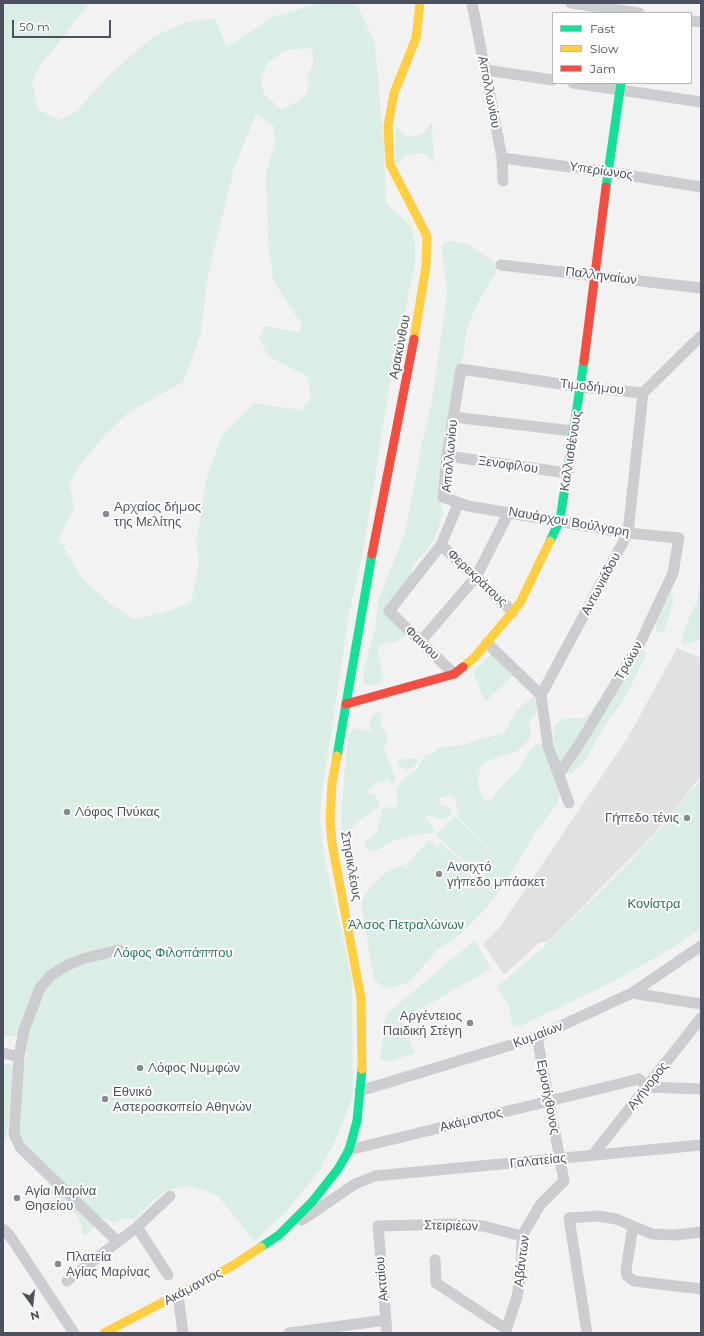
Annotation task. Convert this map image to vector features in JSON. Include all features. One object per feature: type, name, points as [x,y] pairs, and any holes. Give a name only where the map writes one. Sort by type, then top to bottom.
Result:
[{"type":"street","name":"Αρακύνθου","points":[[346,704],[362,608],[420,307],[426,266],[427,236],[390,164],[388,126],[394,94],[416,38],[420,3]]},
{"type":"street","name":"Απολλωνίου","points":[[472,3],[502,158],[503,181]]},
{"type":"street","points":[[571,3],[634,10]]},
{"type":"street","points":[[486,70],[552,80]]},
{"type":"street","points":[[584,84],[621,87],[701,102]]},
{"type":"street","name":"Καλλισθένους","points":[[346,704],[454,674],[474,658],[520,603],[560,520],[581,387],[594,276],[621,87]]},
{"type":"street","name":"Υπερίωνος","points":[[502,158],[608,172],[701,187]]},
{"type":"street","name":"Παλληναίων","points":[[500,265],[701,288]]},
{"type":"street","name":"Τιμοδήμου","points":[[461,369],[581,387],[643,393],[701,336]]},
{"type":"street","name":"Απολλωνίου","points":[[389,611],[441,545],[458,504],[444,497],[453,417],[461,369]]},
{"type":"street","name":"Αντωνιάδου","points":[[541,695],[628,533],[643,393]]},
{"type":"street","points":[[453,417],[573,431]]},
{"type":"street","name":"Ξενοφίλου","points":[[448,456],[568,473]]},
{"type":"street","name":"Ναυάρχου Βούλγαρη","points":[[458,504],[560,520],[628,533],[679,538]]},
{"type":"street","points":[[421,642],[476,577],[508,512]]},
{"type":"street","name":"Τρώων","points":[[559,774],[586,733],[641,641],[673,573],[679,538]]},
{"type":"street","name":"Φερεκράτους","points":[[441,545],[513,612]]},
{"type":"street","name":"Φαινου","points":[[389,611],[454,674]]},
{"type":"street","points":[[487,643],[541,695],[548,746],[569,803]]},
{"type":"street","name":"Στησικλέους","points":[[346,704],[332,782],[331,833],[361,998],[363,1050],[360,1091],[357,1121],[349,1150]]},
{"type":"street","name":"Κυμαίων","points":[[360,1091],[537,1037],[632,993],[701,946]]},
{"type":"street","points":[[117,1241],[17,1144],[14,1134],[19,1058],[24,1030],[31,1009],[45,981],[68,964],[119,950]]},
{"type":"street","points":[[632,993],[701,1004]]},
{"type":"street","name":"Αγήνορος","points":[[597,1155],[596,1151],[701,1018]]},
{"type":"street","name":"Ερυσίχθονος","points":[[537,1037],[564,1181]]},
{"type":"street","points":[[4,1055],[19,1058]]},
{"type":"street","name":"Ακάμαντος","points":[[280,1235],[312,1202],[338,1169],[349,1150],[639,1080],[648,1086],[701,1088]]},
{"type":"street","name":"Γαλατείας","points":[[375,1176],[701,1145]]},
{"type":"street","name":"Ακάμαντος","points":[[104,1333],[178,1296],[232,1266],[355,1184],[375,1176]]},
{"type":"street","name":"Αβάντων","points":[[434,1260],[436,1283],[505,1331],[517,1297],[521,1274],[522,1236],[540,1205],[564,1181]]},
{"type":"street","points":[[67,1281],[136,1227],[170,1196]]},
{"type":"street","points":[[587,1333],[569,1218],[604,1217],[616,1219],[652,1234],[701,1232]]},
{"type":"street","name":"Στειριέων","points":[[378,1226],[457,1224],[483,1226],[522,1236]]},
{"type":"street","name":"Ακταίου","points":[[378,1226],[387,1333]]},
{"type":"street","points":[[633,1226],[626,1270],[627,1276],[634,1281],[701,1289]]},
{"type":"street","points":[[136,1227],[168,1275]]},
{"type":"street","points":[[3,1229],[10,1236],[74,1333]]},
{"type":"street","points":[[178,1296],[183,1333]]},
{"type":"street","points":[[289,1333],[386,1320]]},
{"type":"shaded area","points":[[677,648],[701,658],[701,776],[655,833],[548,942],[540,942],[504,975],[483,944],[499,928],[627,739]]},
{"type":"green space","name":"Λόφος Φιλοπάππου","points":[[3,3],[89,3],[38,69],[32,83],[38,110],[59,120],[77,111],[108,76],[154,36],[187,22],[215,18],[227,47],[272,17],[321,3],[349,3],[357,5],[375,43],[383,135],[386,201],[391,209],[401,216],[412,228],[415,243],[415,263],[389,389],[363,552],[349,613],[322,793],[320,818],[325,864],[342,931],[352,983],[353,1096],[338,1135],[319,1171],[287,1211],[254,1241],[219,1197],[205,1190],[186,1186],[167,1190],[158,1196],[136,1219],[125,1218],[114,1223],[103,1218],[86,1235],[82,1234],[82,1226],[77,1214],[60,1209],[55,1205],[54,1196],[47,1180],[29,1159],[25,1144],[18,1131],[22,1066],[27,1058],[27,1041],[16,1036],[3,1037]],"holes":[[[309,48],[313,51],[313,66],[307,75],[309,90],[301,99],[282,110],[263,93],[261,79],[267,63],[286,50]],[[256,114],[274,126],[275,145],[266,172],[268,243],[274,282],[302,325],[299,332],[264,326],[259,338],[268,356],[308,377],[311,398],[301,410],[254,403],[222,436],[207,477],[196,541],[199,566],[191,602],[169,611],[134,619],[112,605],[83,579],[60,541],[59,537],[74,510],[69,485],[79,467],[103,437],[128,413],[183,382],[201,334],[207,280],[234,168]]]},
{"type":"green space","points":[[432,122],[434,163],[424,153],[405,155],[398,165],[395,162],[396,126],[405,135],[413,137],[423,134]]},
{"type":"green space","points":[[452,241],[467,244],[479,251],[496,264],[496,272],[477,304],[466,331],[464,353],[460,365],[438,486],[443,513],[435,538],[426,552],[413,564],[411,578],[387,616],[410,637],[400,637],[397,642],[388,642],[379,646],[378,651],[383,674],[382,682],[367,685],[364,682],[363,674],[375,628],[379,598],[405,533],[422,443],[431,407],[447,295],[442,247],[444,242]]},
{"type":"green space","points":[[701,579],[701,639],[684,645],[681,643],[682,637],[697,602]]},
{"type":"green space","points":[[670,593],[673,596],[673,605],[664,631],[656,632],[656,621]]},
{"type":"green space","points":[[495,650],[518,671],[485,702],[473,672]]},
{"type":"green space","points":[[643,651],[646,653],[644,660],[626,696],[604,727],[586,760],[573,773],[567,774],[560,765],[553,739],[554,726],[563,719],[587,717],[596,703],[623,682],[639,653]]},
{"type":"green space","name":"Άλσος Πετραλώνων","points":[[534,696],[539,696],[539,703],[536,713],[529,722],[531,737],[518,751],[482,764],[477,781],[482,797],[487,802],[491,801],[494,795],[518,770],[530,750],[535,745],[540,744],[543,746],[559,792],[558,803],[535,833],[508,879],[485,910],[454,940],[440,947],[409,982],[392,988],[384,987],[374,980],[362,908],[362,900],[369,888],[388,871],[403,865],[449,909],[475,882],[438,847],[439,845],[442,843],[470,869],[489,848],[458,818],[456,801],[454,797],[446,796],[438,799],[440,804],[452,809],[451,815],[441,819],[429,815],[425,818],[435,830],[432,833],[419,834],[394,840],[376,851],[367,849],[364,846],[366,841],[377,832],[382,809],[385,807],[395,808],[398,803],[396,794],[397,788],[404,778],[418,769],[422,759],[428,754],[433,753],[440,747],[464,745],[504,733],[517,710]]},
{"type":"green space","points":[[379,712],[382,714],[380,725],[385,730],[388,739],[384,749],[396,779],[392,784],[388,780],[381,782],[376,781],[373,786],[367,790],[368,793],[375,795],[380,806],[355,824],[349,832],[349,852],[352,862],[350,864],[345,856],[341,831],[348,738],[349,734],[355,728],[371,732],[369,724],[373,715]]},
{"type":"green space","points":[[413,758],[418,761],[414,767],[406,770],[398,765],[398,760]]},
{"type":"green space","name":"Κονίστρα","points":[[701,780],[701,928],[674,947],[616,980],[521,1026],[514,1026],[512,1024],[508,1004],[497,987],[547,944],[629,863],[661,828],[682,800]]},
{"type":"green space","name":"Ανοιχτό γήπεδο μπάσκετ","points":[[454,816],[488,848],[471,867],[436,835]]},
{"type":"green space","name":"Ανοιχτό γήπεδο μπάσκετ","points":[[429,840],[474,882],[449,908],[405,866]]},
{"type":"green space","points":[[475,940],[491,969],[401,1020],[415,1053],[388,1062],[380,1059],[384,1022],[390,1011]]},
{"type":"green space","points":[[11,1064],[14,1069],[7,1136],[3,1142],[3,1065]]},
{"type":"traffic: fast","points":[[606,187],[621,84]]},
{"type":"traffic: fast","points":[[550,541],[560,520],[584,361]]},
{"type":"traffic: fast","points":[[337,756],[372,554]]},
{"type":"traffic: fast","points":[[261,1247],[279,1235],[312,1202],[338,1169],[349,1150],[357,1121],[362,1069]]},
{"type":"traffic: slow","points":[[414,339],[426,266],[427,236],[390,164],[388,126],[394,93],[416,38],[420,3]]},
{"type":"traffic: slow","points":[[463,667],[474,658],[520,603],[550,541]]},
{"type":"traffic: slow","points":[[337,756],[332,783],[330,819],[332,843],[361,998],[362,1069]]},
{"type":"traffic: slow","points":[[104,1333],[232,1266],[261,1247]]},
{"type":"traffic: jam","points":[[584,361],[606,187]]},
{"type":"traffic: jam","points":[[372,554],[414,339]]},
{"type":"traffic: jam","points":[[346,704],[454,674],[463,667]]},
{"type":"place","name":"Αρχαίος δήμος της Μελίτης","points":[[106,514]]},
{"type":"place","name":"Λόφος Πνύκας","points":[[67,812]]},
{"type":"place","name":"Γήπεδο τένις","points":[[687,818]]},
{"type":"place","name":"Ανοιχτό γήπεδο μπάσκετ","points":[[439,874]]},
{"type":"place","name":"Αργέντειος Παιδική Στέγη","points":[[470,1023]]},
{"type":"place","name":"Λόφος Νυμφών","points":[[140,1068]]},
{"type":"place","name":"Εθνικό Αστεροσκοπείο Αθηνών","points":[[105,1099]]},
{"type":"place","name":"Αγία Μαρίνα Θησείου","points":[[17,1198]]},
{"type":"place","name":"Πλατεία Αγίας Μαρίνας","points":[[58,1264]]}]
